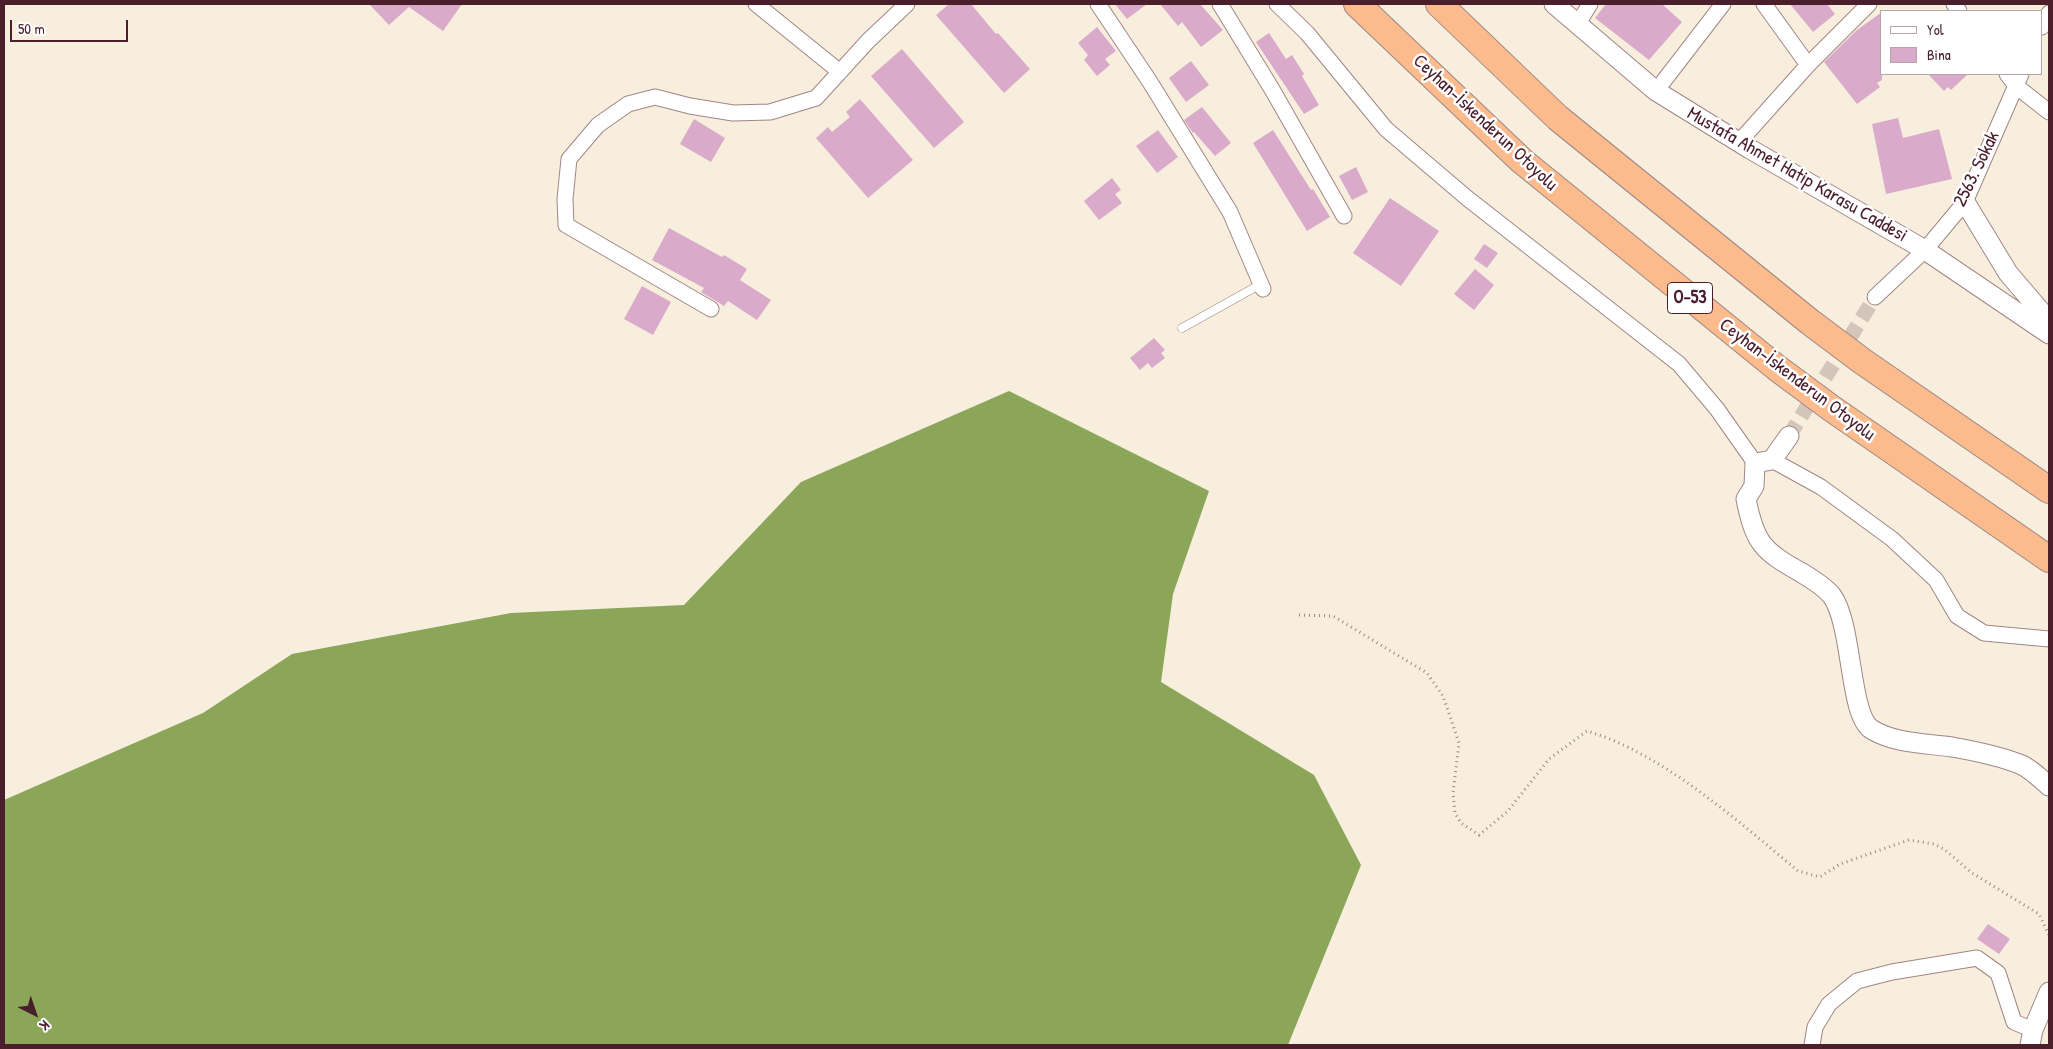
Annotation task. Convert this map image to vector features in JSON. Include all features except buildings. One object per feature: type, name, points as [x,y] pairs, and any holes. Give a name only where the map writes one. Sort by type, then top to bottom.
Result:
[{"type":"highway","name":"Ceyhan-İskenderun Otoyolu","points":[[1357,4],[1522,162],[1777,368],[1831,408],[2049,559]]},
{"type":"highway","points":[[1439,4],[1558,118],[1810,322],[1862,361],[2049,490]]},
{"type":"street","points":[[756,4],[840,72]]},
{"type":"street","points":[[1098,4],[1150,82],[1230,212],[1262,286]]},
{"type":"street","points":[[1220,4],[1273,91],[1344,216]]},
{"type":"street","points":[[1277,4],[1307,33],[1386,128],[1467,198],[1680,364],[1764,461],[1821,486],[1892,539],[1936,580],[1956,616],[1984,633],[2049,639]]},
{"type":"street","name":"Mustafa Ahmet Hatip Karasu Caddesi","points":[[1554,4],[1656,91],[1739,142],[1925,250],[2049,334]]},
{"type":"street","points":[[1577,25],[1590,4]]},
{"type":"street","points":[[1656,91],[1723,4]]},
{"type":"street","points":[[1764,4],[1808,65]]},
{"type":"street","points":[[1739,142],[1808,65],[1869,4]]},
{"type":"street","points":[[711,309],[566,225],[565,199],[569,159],[598,125],[628,104],[655,97],[690,106],[733,113],[770,112],[816,98],[901,6]]},
{"type":"street","points":[[2043,25],[2049,13]]},
{"type":"street","points":[[2019,80],[2049,112]]},
{"type":"street","name":"2563. Sokak","points":[[1875,297],[1925,250],[1965,202],[2019,80]]},
{"type":"street","points":[[1965,202],[2008,273],[2049,321]]},
{"type":"street","points":[[1788,436],[1764,461],[1754,486],[1746,499],[1750,520],[1760,542],[1775,558],[1811,578],[1832,596],[1844,624],[1860,712],[1869,728],[1912,743],[1952,747],[1995,756],[2023,766],[2049,786]]},
{"type":"street","points":[[1812,1045],[1815,1027],[1828,1004],[1856,981],[1892,972],[1977,958],[1998,973],[2014,1022],[2032,1037],[2049,992]]},
{"type":"lane","points":[[1182,328],[1262,286]]},
{"type":"path","points":[[1299,615],[1333,616],[1427,673],[1442,696],[1459,743],[1452,793],[1455,813],[1461,823],[1479,835],[1508,812],[1549,759],[1587,731],[1628,747],[1684,781],[1798,870],[1820,877],[1840,864],[1909,840],[1934,844],[1972,873],[2039,914],[2049,934]]},
{"type":"green space","points":[[1009,391],[1209,491],[1173,594],[1161,682],[1314,775],[1361,865],[1288,1045],[4,1045],[4,800],[203,713],[292,654],[511,613],[684,605],[801,482]]},
{"type":"tunnel","points":[[1789,436],[1875,297]]}]
